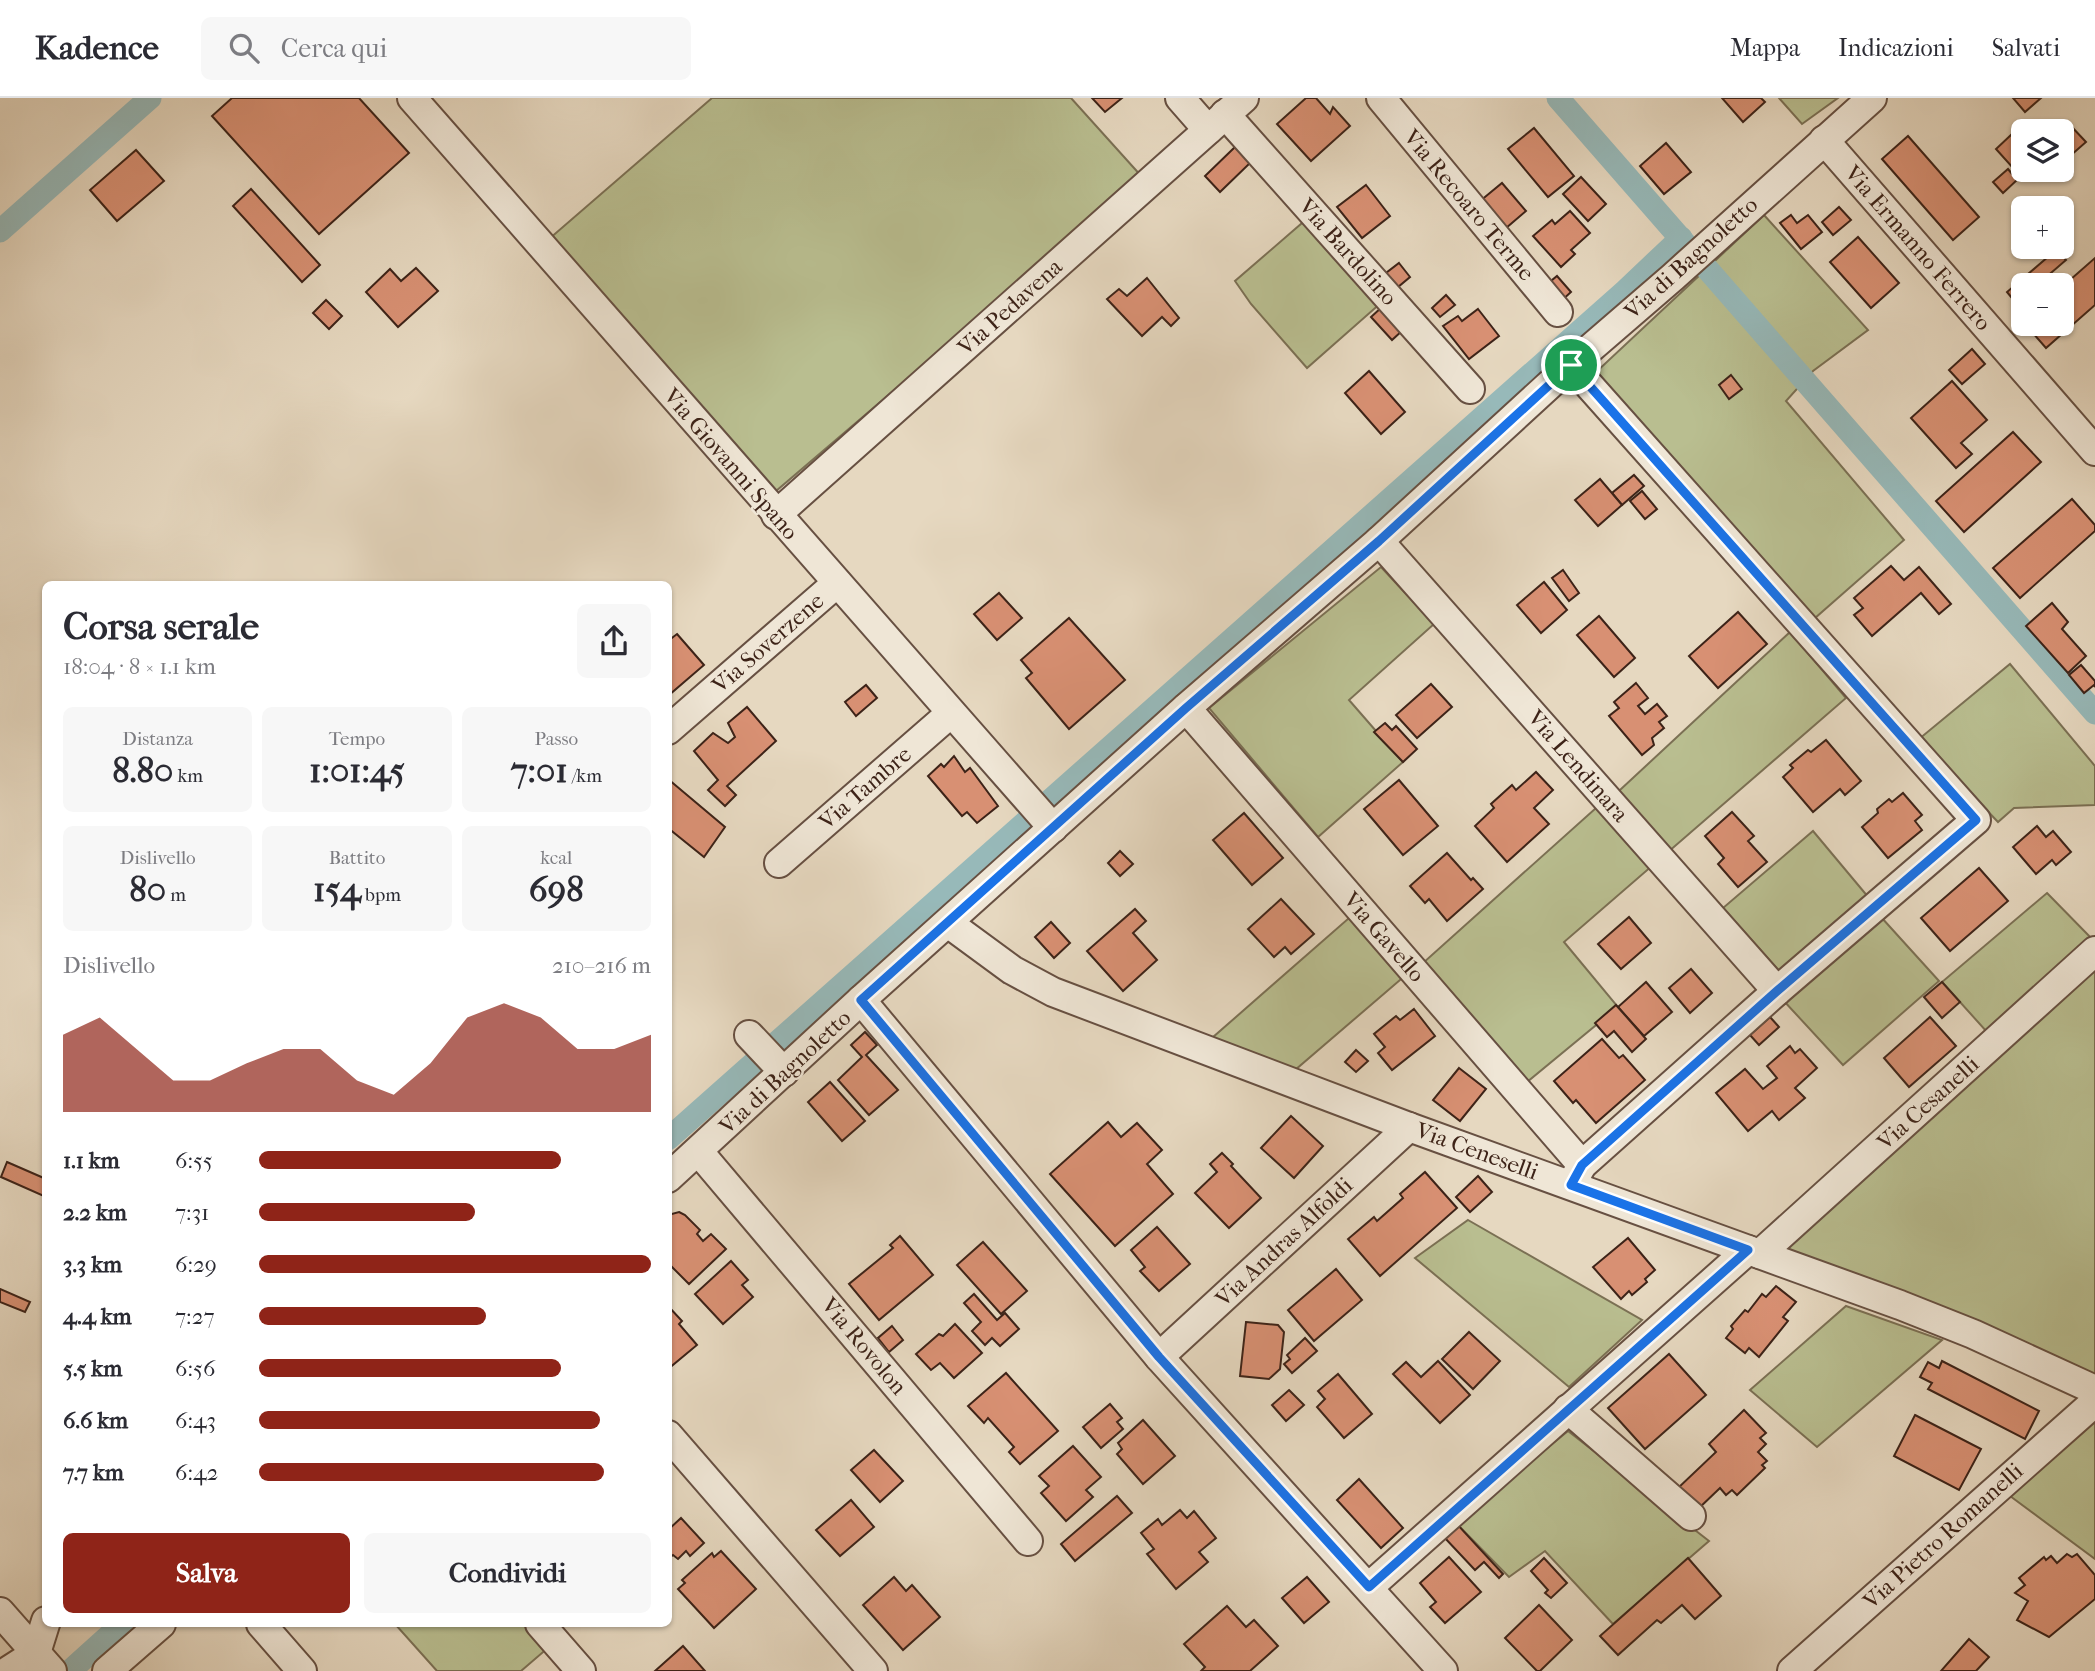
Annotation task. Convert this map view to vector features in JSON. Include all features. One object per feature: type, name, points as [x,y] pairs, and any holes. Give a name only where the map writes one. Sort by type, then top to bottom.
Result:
[{"type":"street","name":"Via Giovanni Spano","points":[[412,98],[1042,816]]},
{"type":"street","name":"Via Bardolino","points":[[1180,98],[1226,114],[1470,389]]},
{"type":"street","name":"Via Recoaro Terme","points":[[1381,98],[1558,312]]},
{"type":"street","name":"Via di Bagnoletto","points":[[672,1175],[699,1152],[767,1054],[861,1000],[948,923],[1042,816],[1186,708],[1379,541],[1571,365],[1872,98]]},
{"type":"street","name":"Via Pedavena","points":[[776,515],[1226,114]]},
{"type":"street","name":"Via Ermanno Ferrero","points":[[1824,140],[2095,451]]},
{"type":"street","points":[[1571,365],[1976,820],[1777,991],[1576,1175]]},
{"type":"street","name":"Via Lendinara","points":[[1379,541],[1777,991]]},
{"type":"street","name":"Via Soverzene","points":[[672,727],[837,583]]},
{"type":"street","name":"Via Gavello","points":[[1186,708],[1576,1175]]},
{"type":"street","name":"Via Tambre","points":[[779,863],[951,713]]},
{"type":"street","name":"Via Ceneselli","points":[[948,923],[1012,970],[1053,992],[1409,1127],[1576,1175],[1754,1252],[1923,1314],[2095,1390]]},
{"type":"street","name":"Via Cesanelli","points":[[1369,1587],[1569,1409],[1754,1252],[2095,951]]},
{"type":"street","points":[[861,1000],[1159,1357],[1443,1671]]},
{"type":"street","name":"Via Andras Alfoldi","points":[[1159,1357],[1409,1127]]},
{"type":"street","name":"Via Rovolon","points":[[699,1152],[1028,1541]]},
{"type":"street","name":"Via Pietro Romanelli","points":[[1792,1671],[2095,1402]]},
{"type":"street","points":[[1569,1409],[1691,1516]]},
{"type":"street","points":[[672,1440],[873,1671]]},
{"type":"street","points":[[0,1612],[44,1662]]},
{"type":"street","points":[[44,1662],[46,1627]]},
{"type":"street","points":[[107,1671],[158,1627]]},
{"type":"street","points":[[264,1627],[302,1671]]},
{"type":"street","points":[[543,1627],[580,1671]]},
{"type":"street","points":[[8,1671],[44,1662]]},
{"type":"green space","points":[[712,98],[1071,98],[1143,178],[776,491],[549,239]]},
{"type":"green space","points":[[1779,98],[1838,98],[1802,124]]},
{"type":"green space","points":[[1764,215],[1868,330],[1813,371],[1786,401],[1904,540],[1815,618],[1594,374]]},
{"type":"green space","points":[[1309,217],[1382,302],[1307,368],[1251,304],[1235,281]]},
{"type":"green space","points":[[1381,567],[1434,624],[1349,700],[1403,762],[1318,837],[1209,708]]},
{"type":"green space","points":[[1790,632],[1846,698],[1564,942],[1618,1007],[1527,1082],[1423,963],[1596,808],[1620,790]]},
{"type":"green space","points":[[2010,664],[2095,766],[2095,805],[2014,808],[1998,822],[1919,739]]},
{"type":"green space","points":[[1813,831],[1869,898],[1783,975],[1723,908]]},
{"type":"green space","points":[[2047,893],[2095,942],[2095,1378],[1783,1251],[2005,1052],[1942,982]]},
{"type":"green space","points":[[1881,917],[1939,981],[1843,1065],[1783,1000]]},
{"type":"green space","points":[[1349,918],[1407,974],[1295,1070],[1212,1038]]},
{"type":"green space","points":[[1468,1220],[1642,1320],[1569,1387],[1415,1258]]},
{"type":"green space","points":[[1846,1306],[1942,1340],[1817,1447],[1750,1390]]},
{"type":"green space","points":[[2095,1421],[2095,1559],[2010,1496]]},
{"type":"green space","points":[[1568,1431],[1709,1541],[1613,1624],[1545,1551],[1509,1577],[1456,1523]]},
{"type":"green space","points":[[398,1627],[532,1627],[549,1647],[521,1671],[437,1671]]},
{"type":"building","points":[[232,98],[359,98],[409,153],[319,234],[212,116]]},
{"type":"building","points":[[1092,98],[1122,98],[1105,112]]},
{"type":"building","points":[[1306,98],[1316,98],[1330,114],[1333,107],[1350,126],[1311,161],[1277,124]]},
{"type":"building","points":[[1722,98],[1761,98],[1765,102],[1743,122]]},
{"type":"building","points":[[2013,98],[2041,98],[2025,112]]},
{"type":"building","points":[[1534,128],[1574,176],[1548,197],[1508,149]]},
{"type":"building","points":[[2074,129],[2086,142],[2074,152]]},
{"type":"building","points":[[2011,135],[2011,166],[1996,149]]},
{"type":"building","points":[[1908,136],[1979,217],[1953,240],[1882,159]]},
{"type":"building","points":[[1666,143],[1691,172],[1664,194],[1640,166]]},
{"type":"building","points":[[1235,147],[1250,163],[1220,192],[1205,176]]},
{"type":"building","points":[[136,150],[164,181],[117,221],[90,190]]},
{"type":"building","points":[[2008,169],[2011,182],[2015,182],[2003,193],[1993,182]]},
{"type":"building","points":[[1581,177],[1606,204],[1588,221],[1563,194]]},
{"type":"building","points":[[1502,183],[1526,211],[1499,234],[1474,206]]},
{"type":"building","points":[[1366,185],[1390,216],[1362,238],[1337,207]]},
{"type":"building","points":[[251,189],[320,265],[302,282],[233,206]]},
{"type":"building","points":[[1839,207],[1851,220],[1833,235],[1822,222]]},
{"type":"building","points":[[1570,211],[1590,233],[1571,250],[1575,254],[1561,267],[1533,236],[1552,220],[1555,224]]},
{"type":"building","points":[[1791,215],[1797,223],[1808,215],[1822,232],[1801,249],[1780,223]]},
{"type":"building","points":[[1858,237],[1899,283],[1871,308],[1830,262]]},
{"type":"building","points":[[2095,258],[2095,305],[2074,323],[2074,276]]},
{"type":"building","points":[[2046,259],[2066,260],[2051,273],[2029,273]]},
{"type":"building","points":[[1399,263],[1410,277],[1398,287],[1386,273]]},
{"type":"building","points":[[416,268],[438,291],[398,327],[366,292],[390,269],[401,281]]},
{"type":"building","points":[[1557,276],[1571,292],[1559,303],[1545,286]]},
{"type":"building","points":[[1147,278],[1179,318],[1171,326],[1162,317],[1142,336],[1107,299],[1119,289],[1127,296]]},
{"type":"building","points":[[1446,295],[1455,305],[1440,317],[1432,308]]},
{"type":"building","points":[[326,300],[342,316],[329,329],[313,313]]},
{"type":"building","points":[[1382,307],[1403,330],[1392,340],[1371,317]]},
{"type":"building","points":[[1478,309],[1499,336],[1469,359],[1443,326],[1458,316],[1462,321]]},
{"type":"building","points":[[2036,336],[2060,336],[2046,348]]},
{"type":"building","points":[[1972,349],[1985,364],[1962,384],[1949,370]]},
{"type":"building","points":[[1369,371],[1405,412],[1381,434],[1345,393]]},
{"type":"building","points":[[1731,375],[1742,389],[1729,399],[1719,385]]},
{"type":"building","points":[[1952,381],[1987,420],[1961,443],[1972,454],[1956,468],[1911,418]]},
{"type":"building","points":[[2013,432],[2041,462],[1964,532],[1936,501]]},
{"type":"building","points":[[1634,475],[1644,486],[1622,505],[1612,493]]},
{"type":"building","points":[[1600,479],[1622,505],[1598,526],[1575,500]]},
{"type":"building","points":[[1642,491],[1657,509],[1645,519],[1630,501]]},
{"type":"building","points":[[2072,499],[2095,525],[2095,531],[2020,598],[1993,568]]},
{"type":"building","points":[[1891,566],[1904,580],[1919,567],[1951,604],[1939,614],[1921,593],[1872,636],[1854,615],[1863,608],[1854,598]]},
{"type":"building","points":[[1563,570],[1579,593],[1569,601],[1552,578]]},
{"type":"building","points":[[1544,582],[1567,610],[1541,633],[1517,605]]},
{"type":"building","points":[[999,593],[1022,618],[997,640],[974,614]]},
{"type":"building","points":[[2052,603],[2068,622],[2062,629],[2086,656],[2068,673],[2026,626]]},
{"type":"building","points":[[1738,612],[1767,644],[1718,688],[1689,656]]},
{"type":"building","points":[[1599,616],[1635,658],[1614,677],[1577,635]]},
{"type":"building","points":[[1069,618],[1125,680],[1069,729],[1026,678],[1032,673],[1021,660]]},
{"type":"building","points":[[677,634],[704,665],[672,692],[672,638]]},
{"type":"building","points":[[2081,665],[2095,681],[2095,687],[2094,685],[2084,693],[2069,675]]},
{"type":"building","points":[[1636,683],[1648,698],[1638,706],[1645,714],[1657,704],[1667,716],[1659,722],[1664,728],[1652,738],[1654,745],[1642,755],[1609,716],[1619,708],[1614,702]]},
{"type":"building","points":[[1431,684],[1452,707],[1417,738],[1396,715]]},
{"type":"building","points":[[866,685],[877,698],[856,716],[845,702]]},
{"type":"building","points":[[747,707],[776,741],[727,786],[736,795],[725,806],[708,790],[718,780],[694,751],[713,733],[728,743],[735,737],[728,723]]},
{"type":"building","points":[[1385,723],[1392,730],[1396,726],[1417,749],[1403,762],[1374,732]]},
{"type":"building","points":[[1826,740],[1861,781],[1845,795],[1840,789],[1813,812],[1783,777],[1793,768],[1790,765]]},
{"type":"building","points":[[954,756],[965,772],[970,768],[998,806],[977,823],[967,812],[962,816],[928,776],[941,764],[944,767]]},
{"type":"building","points":[[1536,772],[1553,790],[1534,808],[1549,824],[1507,862],[1475,826],[1494,808],[1491,804],[1512,785],[1516,790]]},
{"type":"building","points":[[1399,780],[1438,826],[1403,855],[1364,809]]},
{"type":"building","points":[[672,782],[725,827],[704,857],[672,831]]},
{"type":"building","points":[[1903,793],[1922,815],[1915,821],[1922,830],[1888,858],[1862,827],[1889,799],[1892,802]]},
{"type":"building","points":[[1732,812],[1754,836],[1748,841],[1767,862],[1738,887],[1718,864],[1724,858],[1705,836]]},
{"type":"building","points":[[1244,813],[1283,858],[1252,885],[1213,840]]},
{"type":"building","points":[[2037,826],[2046,837],[2053,831],[2071,852],[2056,865],[2052,860],[2036,874],[2013,847]]},
{"type":"building","points":[[1120,851],[1133,864],[1120,876],[1108,863]]},
{"type":"building","points":[[1447,853],[1471,880],[1473,878],[1483,889],[1447,921],[1429,899],[1425,903],[1410,886]]},
{"type":"building","points":[[1979,868],[2008,901],[1950,951],[1921,918]]},
{"type":"building","points":[[1281,899],[1314,934],[1291,954],[1285,947],[1274,957],[1248,929]]},
{"type":"building","points":[[1135,909],[1146,921],[1133,933],[1157,960],[1123,991],[1087,951]]},
{"type":"building","points":[[1629,917],[1651,943],[1621,969],[1598,944]]},
{"type":"building","points":[[1051,922],[1070,943],[1054,958],[1035,937]]},
{"type":"building","points":[[1691,969],[1712,993],[1690,1013],[1669,988]]},
{"type":"building","points":[[1646,982],[1672,1012],[1644,1036],[1618,1007]]},
{"type":"building","points":[[1942,982],[1960,1002],[1942,1018],[1924,997]]},
{"type":"building","points":[[1616,1005],[1646,1039],[1632,1052],[1614,1031],[1607,1037],[1595,1023]]},
{"type":"building","points":[[1414,1009],[1435,1036],[1392,1070],[1378,1053],[1385,1047],[1374,1034],[1396,1016],[1400,1020]]},
{"type":"building","points":[[1770,1017],[1779,1027],[1759,1045],[1750,1035]]},
{"type":"building","points":[[1930,1017],[1956,1046],[1909,1087],[1884,1058]]},
{"type":"building","points":[[865,1032],[877,1045],[866,1055],[898,1090],[869,1115],[838,1080],[862,1057],[851,1045]]},
{"type":"building","points":[[1602,1039],[1619,1058],[1623,1055],[1645,1080],[1596,1123],[1576,1100],[1573,1103],[1554,1081]]},
{"type":"building","points":[[1790,1046],[1795,1053],[1800,1049],[1817,1068],[1795,1088],[1805,1098],[1779,1120],[1772,1111],[1748,1131],[1716,1093],[1745,1069],[1763,1089],[1777,1078],[1767,1066]]},
{"type":"building","points":[[1356,1050],[1368,1061],[1356,1072],[1345,1062]]},
{"type":"building","points":[[1459,1068],[1486,1089],[1460,1121],[1433,1100]]},
{"type":"building","points":[[830,1082],[865,1121],[842,1141],[808,1102]]},
{"type":"building","points":[[1291,1116],[1323,1146],[1294,1178],[1261,1148]]},
{"type":"building","points":[[1108,1122],[1121,1137],[1137,1123],[1162,1150],[1147,1164],[1173,1194],[1115,1246],[1050,1174]]},
{"type":"building","points":[[1222,1153],[1261,1198],[1229,1228],[1195,1193],[1217,1172],[1210,1164]]},
{"type":"building","points":[[7,1162],[42,1177],[42,1195],[1,1177]]},
{"type":"building","points":[[1425,1172],[1457,1208],[1380,1276],[1348,1239],[1374,1217],[1377,1221],[1403,1198],[1400,1194]]},
{"type":"building","points":[[1478,1176],[1492,1192],[1470,1212],[1456,1197]]},
{"type":"building","points":[[679,1212],[685,1215],[700,1230],[697,1234],[703,1241],[711,1234],[726,1249],[689,1284],[672,1267],[672,1214]]},
{"type":"building","points":[[1157,1227],[1190,1264],[1159,1291],[1140,1271],[1145,1267],[1131,1250]]},
{"type":"building","points":[[900,1236],[933,1275],[879,1320],[849,1284],[893,1248],[890,1245]]},
{"type":"building","points":[[1628,1238],[1655,1270],[1645,1279],[1647,1282],[1632,1295],[1629,1291],[1621,1299],[1593,1267]]},
{"type":"building","points":[[983,1242],[1027,1291],[1001,1314],[957,1265]]},
{"type":"building","points":[[731,1261],[748,1280],[742,1285],[753,1297],[723,1324],[695,1294]]},
{"type":"building","points":[[1336,1269],[1362,1300],[1314,1341],[1288,1310]]},
{"type":"building","points":[[1776,1286],[1796,1302],[1783,1317],[1788,1321],[1759,1357],[1749,1348],[1745,1353],[1726,1338],[1733,1329],[1731,1326],[1745,1310],[1748,1312],[1762,1294],[1766,1297]]},
{"type":"building","points":[[0,1289],[30,1302],[25,1312],[0,1302]]},
{"type":"building","points":[[974,1294],[997,1320],[1005,1313],[1019,1329],[1000,1346],[992,1338],[985,1345],[972,1331],[981,1322],[964,1303]]},
{"type":"building","points":[[672,1310],[682,1321],[679,1324],[697,1345],[672,1366]]},
{"type":"building","points":[[1246,1322],[1278,1325],[1284,1332],[1280,1369],[1269,1379],[1240,1376]]},
{"type":"building","points":[[955,1324],[982,1353],[954,1378],[940,1363],[931,1370],[916,1354],[939,1334],[943,1336]]},
{"type":"building","points":[[892,1326],[903,1340],[889,1352],[878,1338]]},
{"type":"building","points":[[1469,1332],[1500,1361],[1473,1389],[1442,1359]]},
{"type":"building","points":[[1305,1338],[1317,1351],[1292,1373],[1284,1364],[1290,1359],[1287,1355]]},
{"type":"building","points":[[1669,1354],[1706,1395],[1645,1449],[1608,1408]]},
{"type":"building","points":[[1438,1361],[1470,1395],[1440,1423],[1393,1374],[1406,1362],[1421,1377]]},
{"type":"building","points":[[1942,1361],[2039,1411],[2025,1439],[1928,1389],[1932,1383],[1920,1377],[1928,1362],[1939,1368]]},
{"type":"building","points":[[1006,1373],[1058,1431],[1020,1464],[1009,1452],[1014,1447],[988,1418],[984,1423],[968,1406]]},
{"type":"building","points":[[1338,1374],[1372,1414],[1344,1438],[1317,1407],[1325,1399],[1318,1391]]},
{"type":"building","points":[[1289,1390],[1304,1405],[1286,1421],[1272,1405]]},
{"type":"building","points":[[1110,1404],[1122,1418],[1117,1422],[1123,1429],[1101,1448],[1083,1427]]},
{"type":"building","points":[[1744,1410],[1766,1433],[1760,1438],[1766,1444],[1758,1452],[1767,1461],[1762,1465],[1765,1468],[1737,1495],[1732,1490],[1726,1495],[1720,1488],[1697,1510],[1677,1489],[1716,1452],[1709,1444]]},
{"type":"building","points":[[1915,1415],[1981,1449],[1959,1490],[1894,1456]]},
{"type":"building","points":[[1143,1420],[1175,1456],[1143,1484],[1117,1454],[1122,1449],[1118,1443]]},
{"type":"building","points":[[1073,1446],[1101,1477],[1086,1490],[1093,1497],[1066,1521],[1041,1493],[1049,1486],[1039,1476]]},
{"type":"building","points":[[874,1450],[903,1481],[880,1502],[851,1470]]},
{"type":"building","points":[[1359,1479],[1403,1528],[1381,1548],[1337,1500]]},
{"type":"building","points":[[1117,1496],[1132,1513],[1075,1561],[1061,1544]]},
{"type":"building","points":[[851,1500],[874,1527],[840,1556],[816,1530]]},
{"type":"building","points":[[1180,1510],[1187,1518],[1194,1511],[1216,1538],[1199,1552],[1208,1562],[1176,1589],[1147,1554],[1154,1549],[1141,1533],[1158,1519],[1162,1525]]},
{"type":"building","points":[[681,1518],[704,1543],[690,1556],[686,1551],[678,1559],[672,1556],[672,1526]]},
{"type":"building","points":[[1456,1523],[1503,1574],[1499,1578],[1484,1562],[1475,1570],[1443,1536]]},
{"type":"building","points":[[721,1551],[756,1589],[714,1628],[678,1589],[685,1583],[682,1580],[712,1553],[714,1557]]},
{"type":"building","points":[[2067,1554],[2072,1557],[2077,1554],[2095,1575],[2095,1599],[2049,1637],[2017,1620],[2028,1601],[2015,1593],[2025,1585],[2019,1578],[2044,1557],[2046,1560],[2051,1556],[2057,1563]]},
{"type":"building","points":[[1449,1557],[1481,1592],[1445,1623],[1430,1607],[1436,1602],[1420,1583]]},
{"type":"building","points":[[1544,1558],[1567,1583],[1551,1598],[1545,1593],[1548,1590],[1531,1571]]},
{"type":"building","points":[[1688,1558],[1721,1596],[1695,1619],[1682,1605],[1661,1623],[1657,1620],[1618,1655],[1600,1636]]},
{"type":"building","points":[[894,1577],[906,1591],[912,1585],[940,1617],[903,1650],[863,1605]]},
{"type":"building","points":[[1307,1577],[1329,1602],[1304,1623],[1282,1598]]},
{"type":"building","points":[[1539,1605],[1572,1640],[1537,1671],[1505,1638]]},
{"type":"building","points":[[1227,1606],[1246,1627],[1254,1620],[1278,1646],[1250,1671],[1201,1671],[1205,1667],[1184,1644]]},
{"type":"building","points":[[1969,1639],[1989,1657],[1976,1671],[1941,1671]]},
{"type":"building","points":[[683,1646],[705,1671],[655,1671]]},
{"type":"waterway","points":[[0,231],[150,98]]},
{"type":"waterway","points":[[1558,98],[2095,713]]},
{"type":"waterway","points":[[672,1135],[1625,291],[1681,238]]},
{"type":"waterway","points":[[71,1670],[119,1627]]},
{"type":"route","points":[[1571,365],[1976,820],[1777,991],[1582,1165],[1571,1185],[1748,1250],[1369,1587],[1159,1357],[861,1000],[1186,708],[1379,541],[1571,365]]}]
